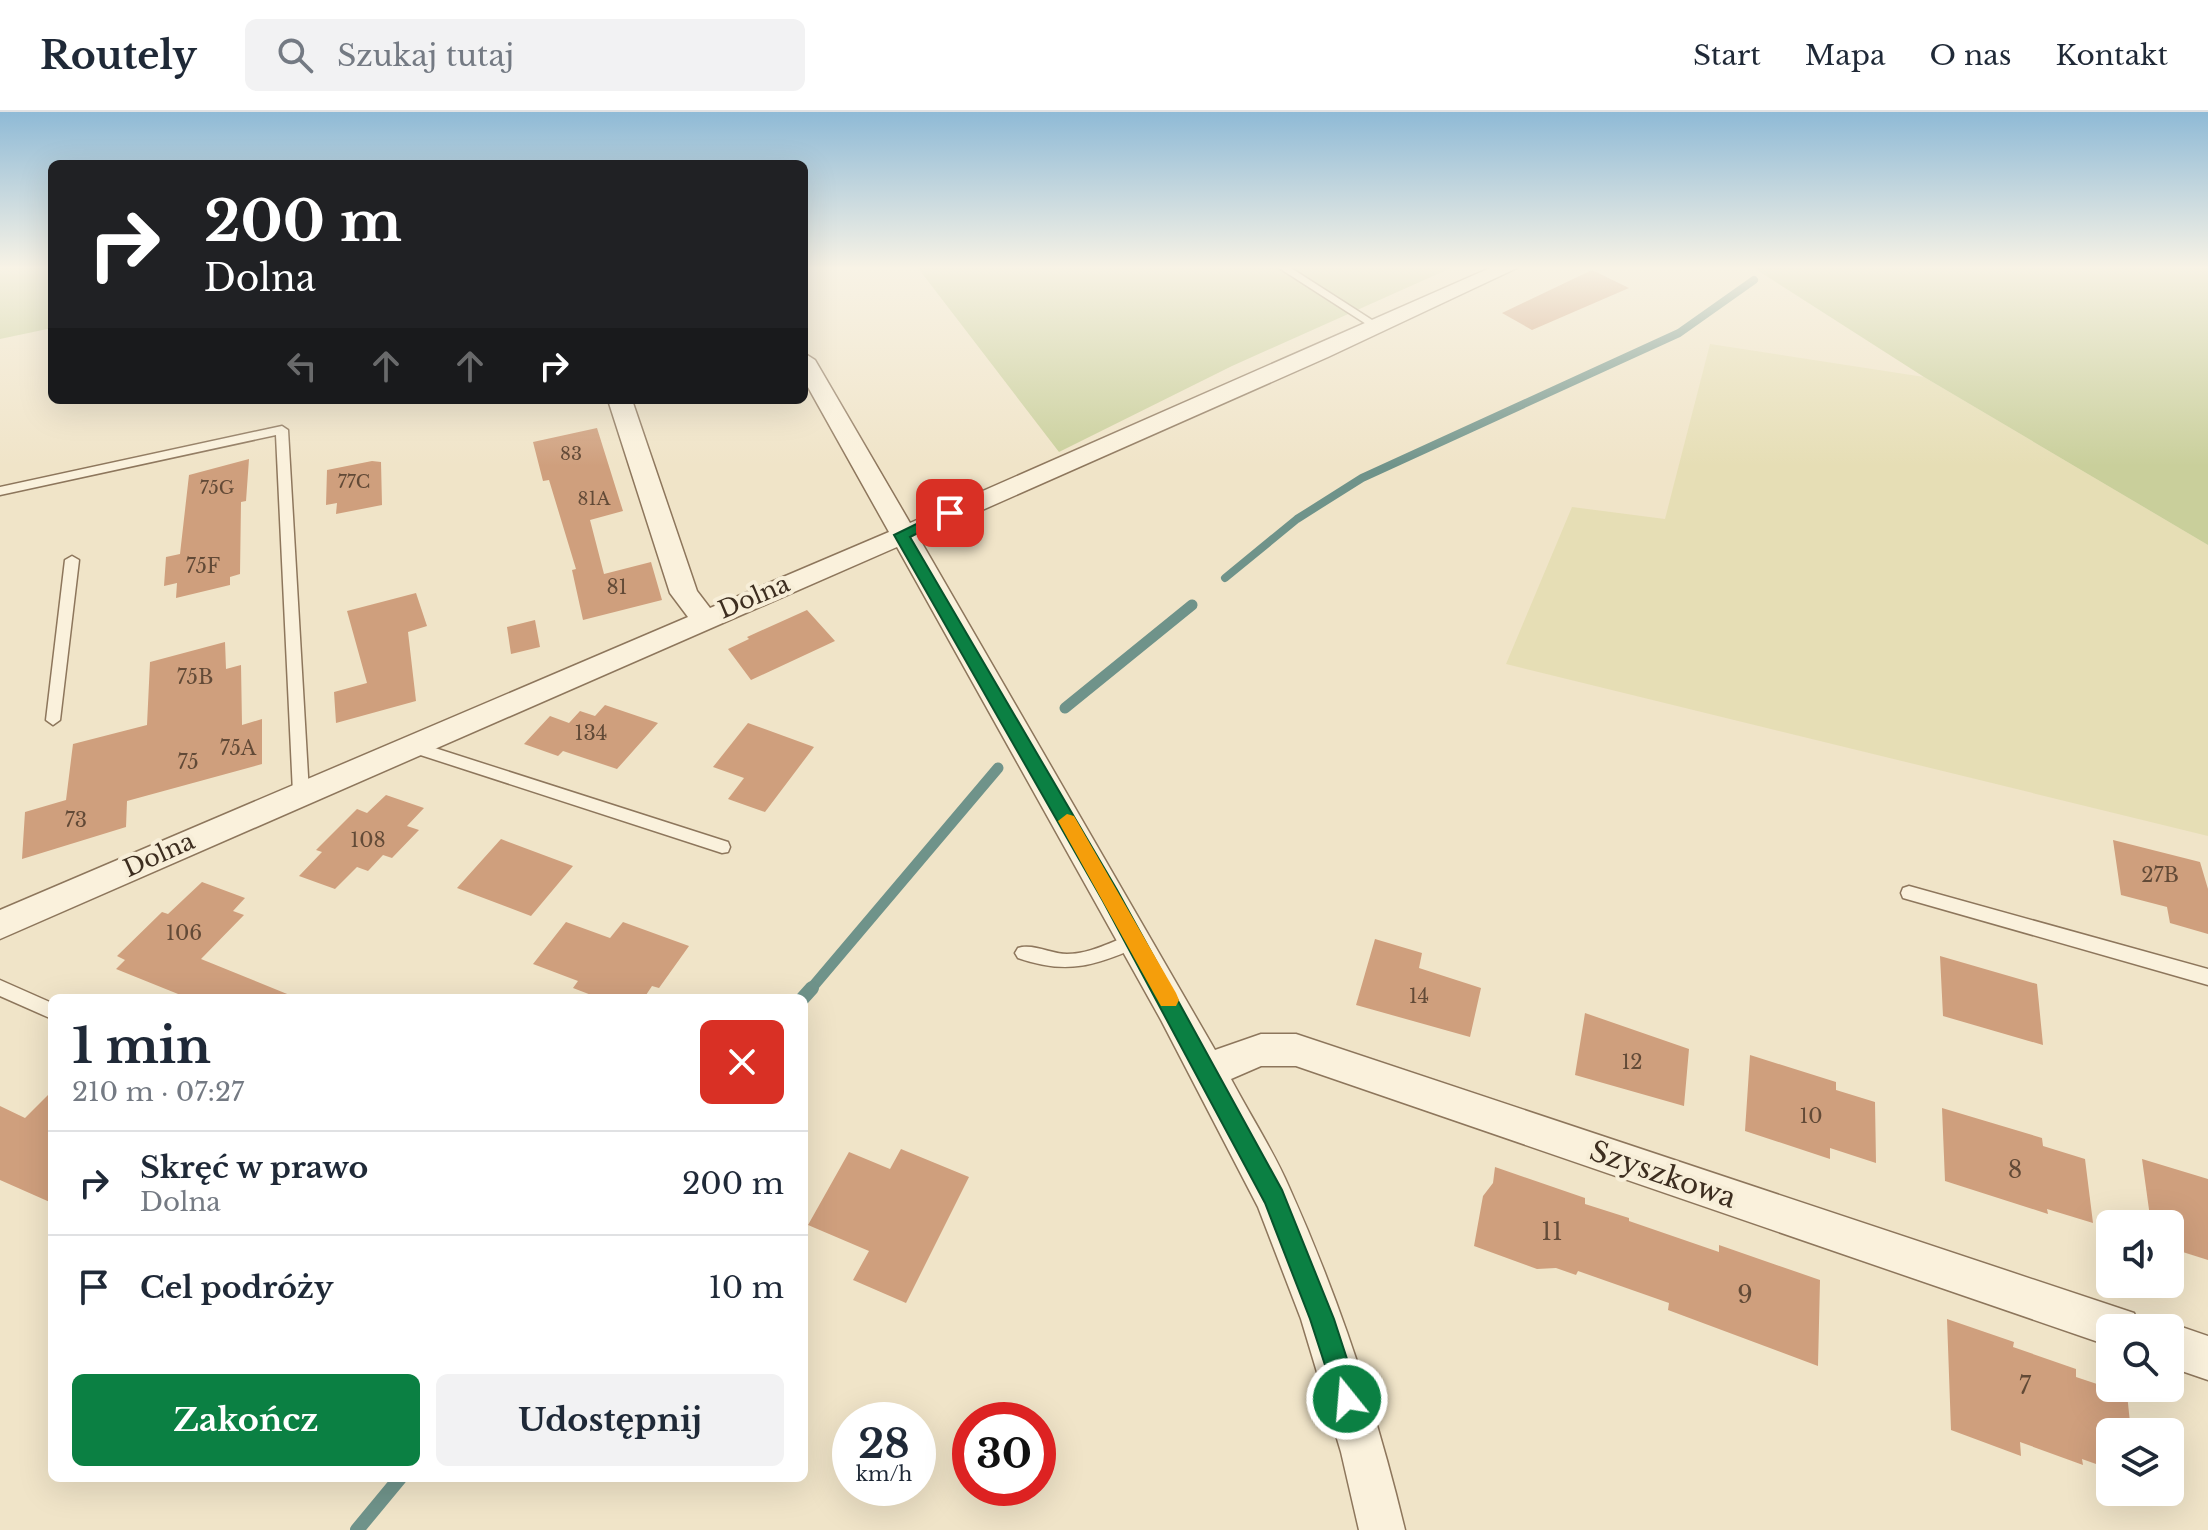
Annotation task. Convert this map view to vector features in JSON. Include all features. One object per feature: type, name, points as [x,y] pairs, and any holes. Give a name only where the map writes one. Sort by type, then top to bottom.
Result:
[{"type":"street","name":"Dolna","points":[[0,925],[1362,334]]},
{"type":"street","points":[[808,367],[1134,941],[1274,1198],[1317,1306],[1364,1452],[1382,1530]]},
{"type":"street","points":[[621,404],[684,593],[703,618]]},
{"type":"street","name":"Szyszkowa","points":[[1208,1073],[1259,1049],[1276,1046],[1296,1050],[2096,1320]]},
{"type":"street","points":[[2184,1350],[2208,1358]]},
{"type":"lane","points":[[0,491],[282,430],[301,793]]},
{"type":"lane","points":[[53,720],[72,560]]},
{"type":"lane","points":[[409,745],[722,847]]},
{"type":"lane","points":[[1909,893],[2208,977]]},
{"type":"lane","points":[[1024,953],[1055,963],[1080,962],[1134,941]]},
{"type":"lane","points":[[0,988],[48,1009]]},
{"type":"shaded area","points":[[1710,344],[1924,377],[2208,545],[2208,836],[1506,664],[1572,507],[1665,519]]},
{"type":"green space","points":[[0,334],[23,334],[0,339]]},
{"type":"green space","points":[[969,334],[1303,334],[1232,366],[1059,452]]},
{"type":"green space","points":[[1857,334],[2208,334],[2208,545]]},
{"type":"building","points":[[597,428],[623,511],[590,520],[604,574],[651,562],[662,600],[583,620],[572,570],[576,569],[549,480],[543,481],[533,442]]},
{"type":"building","points":[[249,459],[246,501],[241,502],[240,574],[230,577],[230,585],[176,598],[177,583],[164,586],[166,557],[180,554],[189,475]]},
{"type":"building","points":[[381,462],[382,505],[336,514],[337,503],[326,505],[327,470]]},
{"type":"building","points":[[416,593],[427,626],[408,632],[416,701],[336,723],[334,692],[367,683],[347,611]]},
{"type":"building","points":[[807,610],[835,641],[751,680],[728,649]]},
{"type":"building","points":[[535,620],[540,647],[511,654],[507,627]]},
{"type":"building","points":[[225,642],[226,669],[241,665],[242,725],[262,719],[262,764],[127,801],[126,827],[22,859],[25,812],[66,800],[73,744],[147,725],[150,662]]},
{"type":"building","points":[[605,705],[658,723],[617,769],[563,751],[558,756],[524,744],[550,716],[569,723],[580,711],[595,716]]},
{"type":"building","points":[[748,723],[814,747],[765,812],[728,799],[744,778],[713,767]]},
{"type":"building","points":[[386,795],[424,808],[407,826],[419,830],[392,858],[383,855],[368,871],[357,867],[335,889],[299,876],[322,852],[316,850],[357,809],[367,813]]},
{"type":"building","points":[[501,839],[573,866],[531,916],[457,888]]},
{"type":"building","points":[[2113,840],[2200,862],[2208,889],[2208,934],[2170,923],[2167,907],[2121,895]]},
{"type":"building","points":[[202,882],[245,898],[233,911],[244,915],[201,959],[287,994],[178,994],[116,969],[125,960],[117,956],[162,912],[168,914]]},
{"type":"building","points":[[566,922],[610,938],[623,922],[689,946],[659,988],[652,986],[647,994],[589,994],[573,988],[578,981],[533,964]]},
{"type":"building","points":[[1375,939],[1422,953],[1419,968],[1481,988],[1470,1037],[1356,1005]]},
{"type":"building","points":[[1940,956],[2037,984],[2043,1045],[1943,1016]]},
{"type":"building","points":[[1585,1013],[1689,1049],[1684,1106],[1575,1075]]},
{"type":"building","points":[[1750,1055],[1836,1082],[1836,1090],[1875,1102],[1876,1163],[1830,1148],[1830,1159],[1745,1131]]},
{"type":"building","points":[[48,1095],[48,1201],[0,1180],[0,1106],[25,1118]]},
{"type":"building","points":[[1942,1108],[2042,1138],[2043,1146],[2085,1159],[2093,1223],[2047,1209],[2048,1214],[1945,1181]]},
{"type":"building","points":[[901,1149],[969,1177],[906,1303],[853,1280],[869,1251],[808,1225],[849,1152],[890,1169]]},
{"type":"building","points":[[2142,1159],[2208,1179],[2208,1260],[2184,1252],[2184,1210],[2149,1210]]},
{"type":"building","points":[[1495,1167],[1585,1198],[1585,1204],[1629,1218],[1629,1221],[1719,1252],[1719,1245],[1820,1280],[1818,1366],[1668,1310],[1669,1303],[1578,1271],[1576,1275],[1556,1268],[1537,1269],[1474,1246],[1483,1196],[1493,1183]]},
{"type":"building","points":[[1947,1319],[2014,1342],[2013,1347],[2076,1369],[2076,1377],[2096,1384],[2096,1402],[2128,1402],[2130,1418],[2096,1418],[2096,1464],[2082,1459],[2083,1465],[2020,1442],[2021,1456],[1951,1430]]},
{"type":"waterway","points":[[1225,578],[1297,519],[1362,478],[1676,334]]},
{"type":"waterway","points":[[1065,708],[1192,605]]},
{"type":"waterway","points":[[810,990],[998,768]]},
{"type":"waterway","points":[[807,994],[812,988]]},
{"type":"waterway","points":[[357,1530],[397,1482]]},
{"type":"slow traffic","points":[[1067,821],[1168,1000]]},
{"type":"route","points":[[950,513],[901,535],[923,568],[1174,1009],[1274,1198],[1322,1319],[1347,1399]]}]
